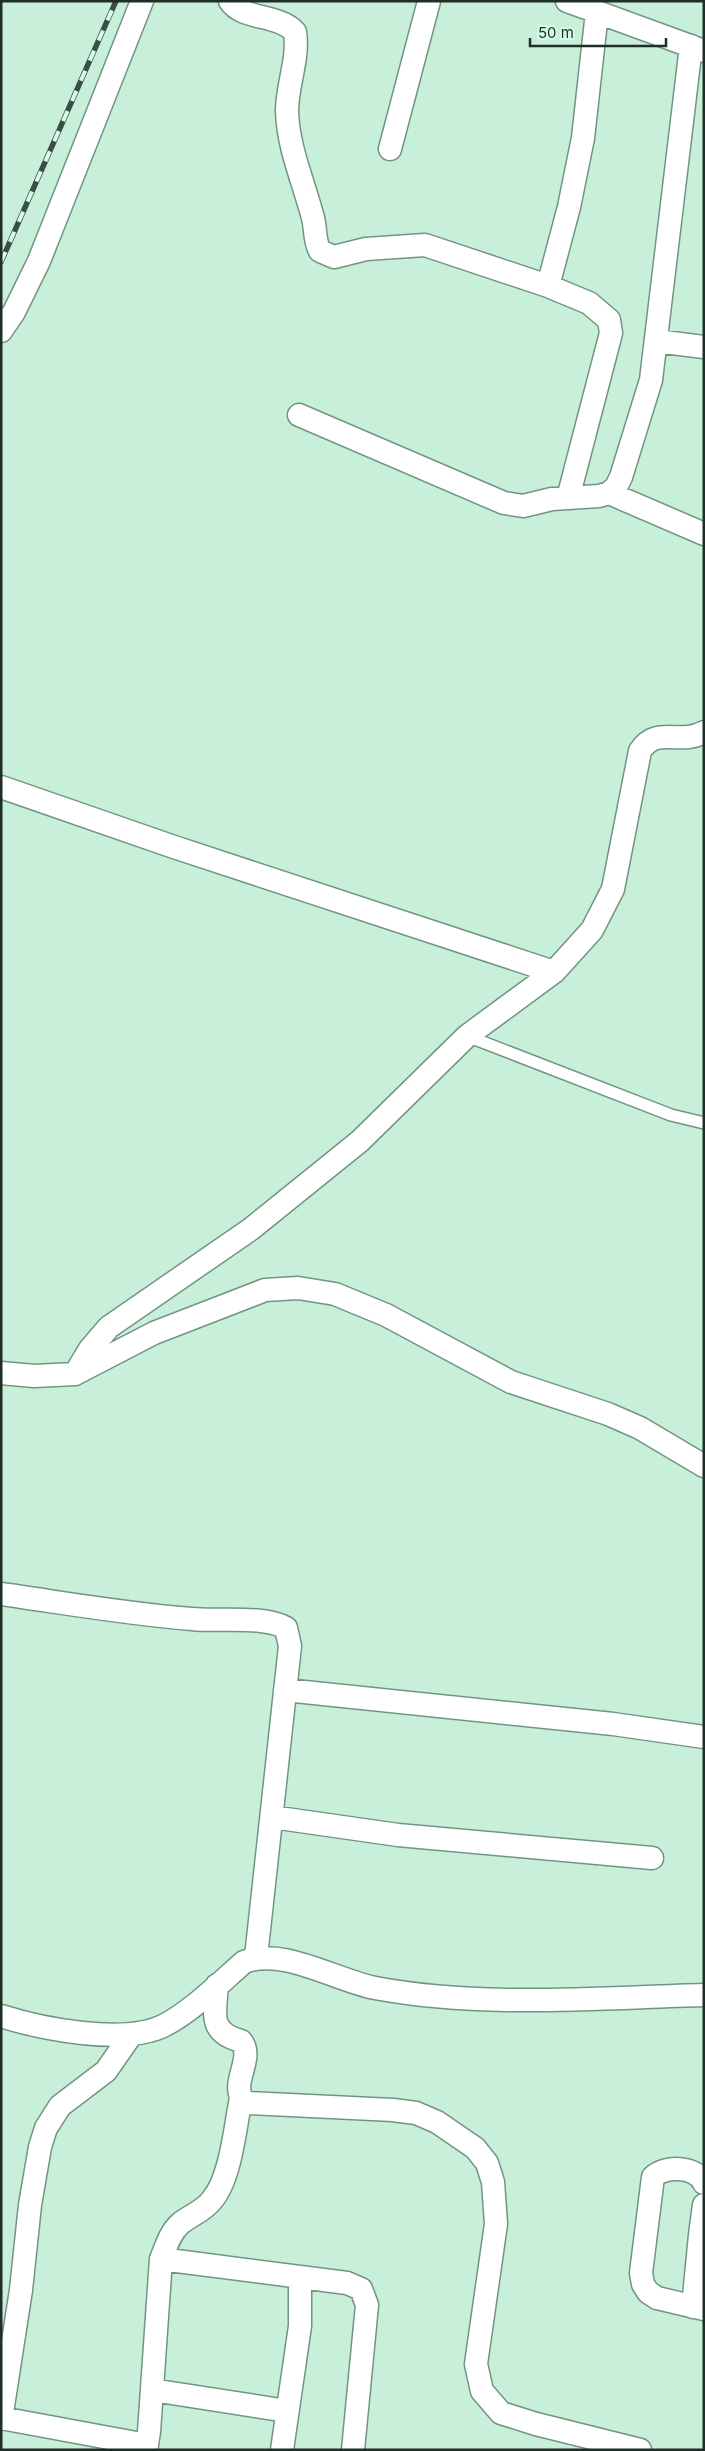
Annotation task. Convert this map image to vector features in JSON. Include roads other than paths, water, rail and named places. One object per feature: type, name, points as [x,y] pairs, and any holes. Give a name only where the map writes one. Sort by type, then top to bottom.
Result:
[{"type":"street","points":[[1,331],[14,312],[39,261],[142,1]]},
{"type":"street","points":[[230,1],[236,8],[281,21],[295,32],[294,60],[287,109],[289,138],[314,222],[316,245],[320,251],[334,256],[366,249],[425,245],[548,286],[589,303],[608,320],[611,333],[568,498]]},
{"type":"street","points":[[390,149],[429,1]]},
{"type":"street","points":[[299,415],[504,503],[529,505],[568,498],[599,496],[609,493],[616,487],[624,468],[651,380],[697,49],[567,1]]},
{"type":"street","points":[[548,286],[569,208],[583,138],[597,12]]},
{"type":"street","points":[[656,340],[704,347]]},
{"type":"street","points":[[609,493],[704,534]]},
{"type":"street","points":[[75,1374],[90,1349],[109,1327],[251,1229],[360,1141],[467,1036],[554,972],[592,930],[613,889],[640,751],[645,742],[655,737],[694,738],[704,732]]},
{"type":"street","points":[[1,787],[174,847],[554,972]]},
{"type":"street","points":[[1,1373],[34,1376],[75,1374],[154,1333],[264,1290],[298,1288],[335,1294],[386,1315],[511,1382],[608,1414],[640,1428],[704,1466]]},
{"type":"street","points":[[1,1594],[139,1614],[279,1624],[286,1628],[289,1636],[285,1690],[256,1958]]},
{"type":"street","points":[[285,1690],[613,1724],[704,1738]]},
{"type":"street","points":[[272,1817],[398,1835],[652,1858]]},
{"type":"street","points":[[1,2016],[24,2024],[120,2036],[131,2035],[163,2026],[217,1986],[244,1962],[256,1958],[287,1960],[373,1987],[440,1998],[538,2001],[704,1995]]},
{"type":"street","points":[[131,2035],[106,2071],[60,2106],[46,2128],[40,2147],[30,2205],[21,2290],[1,2419],[146,2447],[161,2259],[172,2234],[180,2223],[204,2208],[220,2188],[227,2166],[240,2098],[239,2089],[245,2049],[241,2042],[226,2037],[217,2027],[215,2015],[217,1986]]},
{"type":"street","points":[[240,2098],[247,2103],[393,2110],[416,2114],[436,2122],[475,2148],[486,2163],[493,2182],[496,2224],[476,2364],[482,2391],[501,2413],[536,2424],[640,2450]]},
{"type":"street","points":[[704,2183],[696,2173],[685,2170],[664,2170],[653,2177],[641,2273],[648,2292],[657,2298],[698,2308],[704,2205]]},
{"type":"street","points":[[161,2259],[347,2283],[361,2289],[367,2305],[353,2450]]},
{"type":"street","points":[[282,2450],[300,2326],[300,2278]]},
{"type":"street","points":[[152,2390],[287,2411]]},
{"type":"lane","points":[[467,1036],[662,1111],[704,1123]]},
{"type":"railway","points":[[1,262],[116,1]]}]
